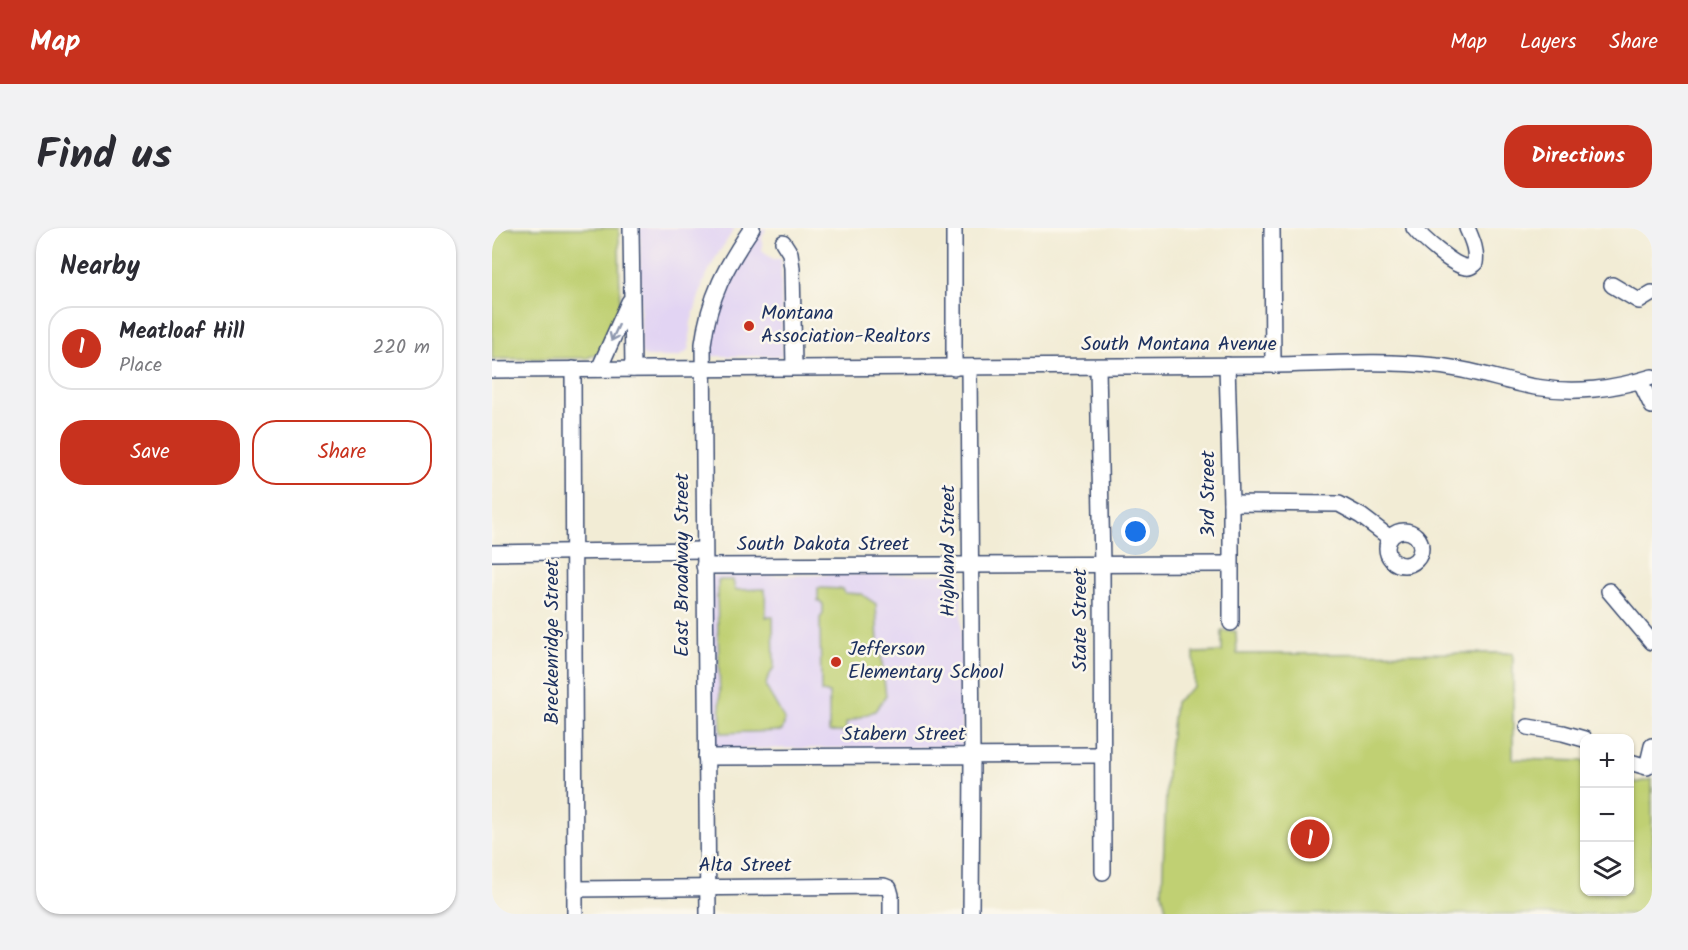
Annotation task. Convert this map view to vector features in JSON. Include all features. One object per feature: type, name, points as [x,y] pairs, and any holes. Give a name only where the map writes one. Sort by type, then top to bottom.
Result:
[{"type":"street","points":[[631,228],[633,369]]},
{"type":"street","name":"East Broadway Street","points":[[708,914],[702,369],[706,321],[711,305],[729,262],[752,228]]},
{"type":"street","name":"Highland Street","points":[[954,228],[970,565],[972,756],[970,914]]},
{"type":"street","points":[[1272,228],[1273,365]]},
{"type":"street","points":[[1414,228],[1452,261],[1464,268],[1475,263],[1476,255],[1474,243],[1467,228]]},
{"type":"street","points":[[783,242],[790,253],[792,268],[794,367]]},
{"type":"street","points":[[1612,285],[1639,301],[1652,293]]},
{"type":"street","points":[[598,369],[632,297]]},
{"type":"street","name":"South Montana Avenue","points":[[492,370],[1098,367],[1372,363],[1434,365],[1533,386],[1574,391],[1595,390],[1646,379]]},
{"type":"street","name":"3rd Street","points":[[1227,365],[1231,502],[1231,623]]},
{"type":"street","name":"State Street","points":[[1098,367],[1103,872]]},
{"type":"street","name":"Breckenridge Street","points":[[573,369],[575,914]]},
{"type":"street","points":[[1646,379],[1652,406]]},
{"type":"street","points":[[1231,502],[1339,504],[1361,516],[1390,538]]},
{"type":"street","points":[[492,553],[704,550]]},
{"type":"street","name":"South Dakota Street","points":[[704,566],[1230,564]]},
{"type":"street","points":[[1609,591],[1652,642]]},
{"type":"street","points":[[1528,727],[1580,738]]},
{"type":"street","points":[[1634,763],[1647,767],[1652,746]]},
{"type":"street","name":"Stabern Street","points":[[706,757],[1102,755]]},
{"type":"street","name":"Alta Street","points":[[575,889],[884,886],[889,888],[891,895],[891,914]]},
{"type":"shaded area","points":[[640,228],[735,228],[704,280],[691,322],[688,351],[678,357],[646,357],[641,353]]},
{"type":"shaded area","points":[[763,228],[766,229],[762,237],[762,250],[773,259],[781,259],[782,356],[711,356],[714,320],[720,300],[729,279]]},
{"type":"shaded area","name":"Jefferson Elementary School","points":[[961,574],[962,747],[711,749],[710,576]]},
{"type":"green space","points":[[492,228],[619,228],[620,313],[602,352],[587,358],[492,359]]},
{"type":"green space","points":[[718,580],[733,580],[735,590],[765,589],[766,617],[773,617],[774,667],[766,687],[785,720],[782,731],[721,733]]},
{"type":"green space","points":[[818,588],[843,589],[845,593],[861,594],[876,604],[878,642],[886,696],[875,711],[846,723],[846,732],[829,732],[829,693],[821,692],[820,618],[823,614],[823,604],[818,601]]},
{"type":"green space","points":[[1222,631],[1236,631],[1237,654],[1513,653],[1513,759],[1580,761],[1580,896],[1634,896],[1634,783],[1652,779],[1652,914],[1167,914],[1162,892],[1167,769],[1175,702],[1194,686],[1194,653],[1222,652]]},
{"type":"place","name":"Montana Association-Realtors","points":[[749,326]]},
{"type":"place","name":"Jefferson Elementary School","points":[[836,662]]},
{"type":"place","name":"Meatloaf Hill","points":[[1310,839]]}]
